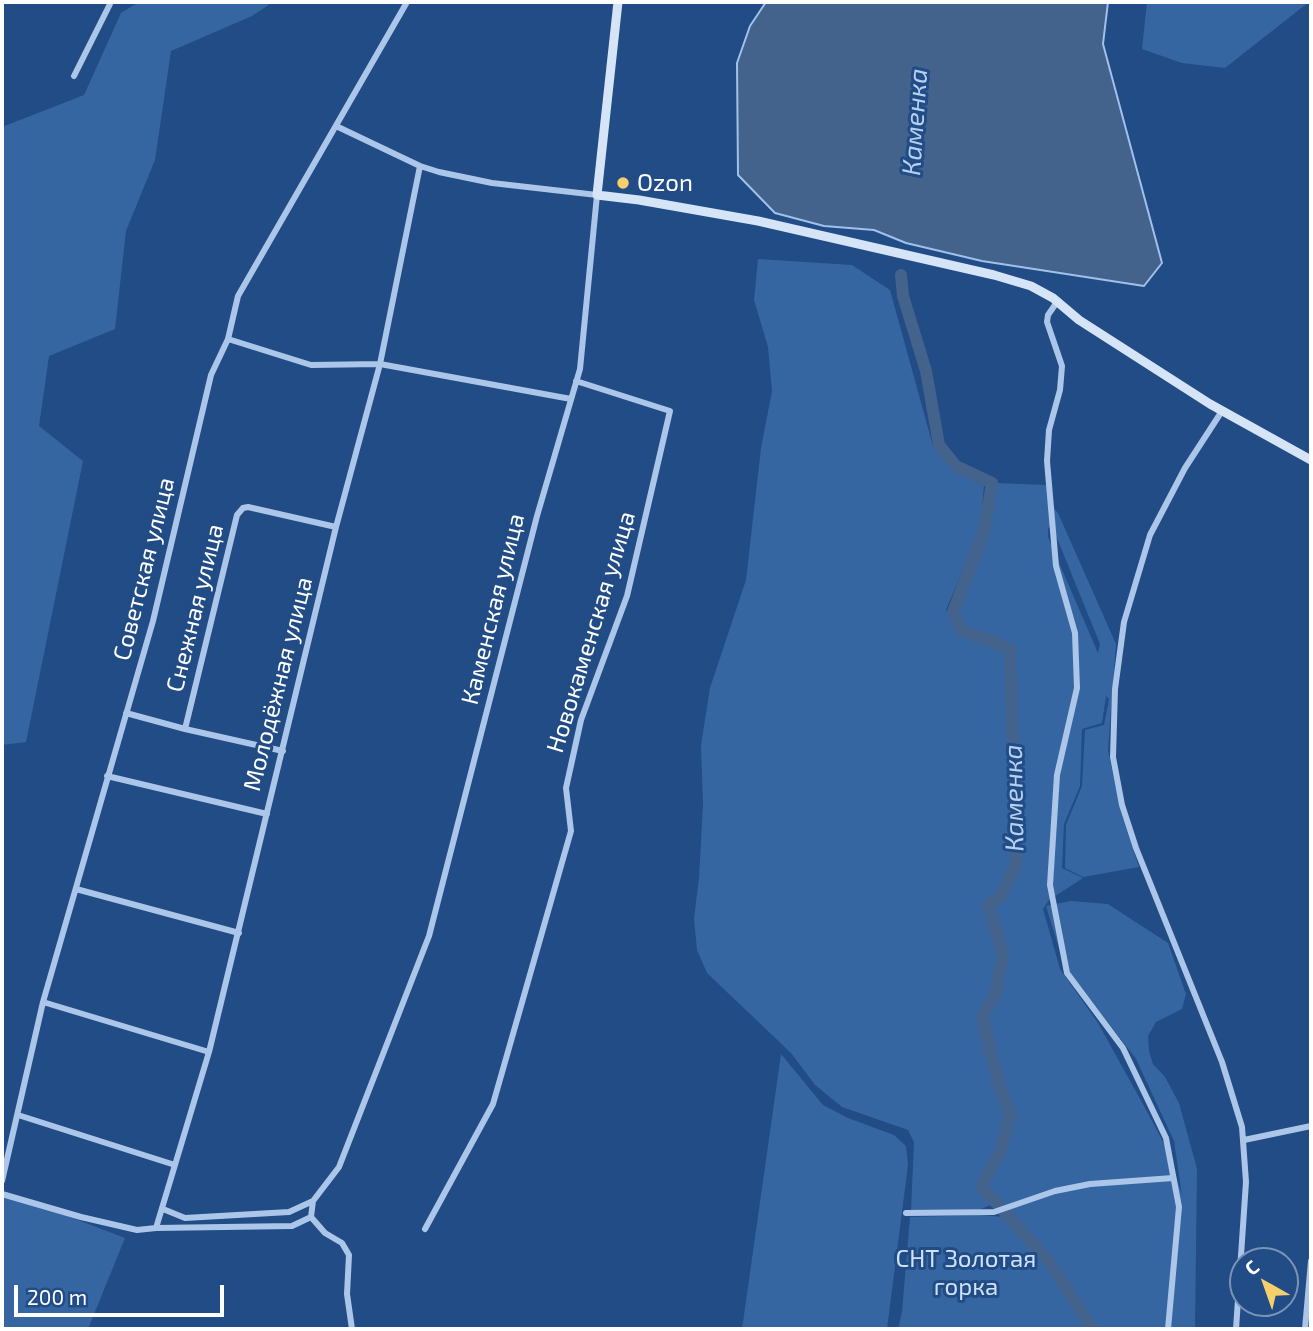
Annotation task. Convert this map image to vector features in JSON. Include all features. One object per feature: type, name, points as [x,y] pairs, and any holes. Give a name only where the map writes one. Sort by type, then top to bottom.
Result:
[{"type":"street","points":[[74,76],[111,2]]},
{"type":"street","name":"Советская улица","points":[[2,1181],[43,1002],[153,621],[211,375],[228,339],[238,296],[407,2]]},
{"type":"street","name":"Каменская улица","points":[[313,1201],[339,1167],[429,936],[534,529],[580,369],[618,2]]},
{"type":"street","points":[[336,126],[420,166],[492,183],[639,200],[758,221],[994,275],[1031,286],[1079,320],[1222,411],[1311,460]]},
{"type":"street","name":"Молодёжная улица","points":[[156,1228],[209,1052],[239,933],[336,527],[380,364],[420,166]]},
{"type":"street","points":[[1057,302],[1047,321],[1062,366],[1060,390],[1049,430],[1047,461],[1056,566],[1075,633],[1077,688],[1058,775],[1050,885],[1067,973],[1123,1048],[1166,1138],[1179,1207],[1168,1329]]},
{"type":"street","points":[[228,339],[311,365],[380,364],[571,399]]},
{"type":"street","name":"Новокаменская улица","points":[[425,1229],[493,1104],[571,831],[566,788],[581,720],[627,596],[670,411],[576,381]]},
{"type":"street","points":[[1222,411],[1185,468],[1150,535],[1124,622],[1115,690],[1113,757],[1122,805],[1136,848],[1222,1062],[1244,1140],[1245,1194],[1236,1329]]},
{"type":"street","name":"Снежная улица","points":[[185,729],[237,515],[243,508],[248,508],[336,527]]},
{"type":"street","points":[[126,713],[283,751]]},
{"type":"street","points":[[107,776],[267,814]]},
{"type":"street","points":[[76,890],[239,933]]},
{"type":"street","points":[[43,1002],[209,1052]]},
{"type":"street","points":[[18,1115],[175,1165]]},
{"type":"street","points":[[1244,1140],[1311,1126]]},
{"type":"street","points":[[906,1213],[994,1212],[1055,1191],[1090,1184],[1173,1178]]},
{"type":"street","points":[[2,1194],[137,1230],[292,1226],[311,1217]]},
{"type":"street","points":[[163,1209],[186,1218],[260,1216],[289,1212],[313,1201]]},
{"type":"street","points":[[313,1201],[311,1217],[325,1233],[342,1243],[349,1255],[347,1294],[352,1329]]},
{"type":"street","points":[[1305,1329],[1311,1261]]},
{"type":"green space","points":[[139,2],[273,2],[252,16],[171,51],[155,160],[126,231],[115,329],[49,356],[39,426],[83,461],[26,742],[2,745],[2,127],[84,95],[121,13]]},
{"type":"green space","points":[[1147,2],[1309,2],[1225,68],[1182,63],[1142,49]]},
{"type":"green space","points":[[758,259],[852,265],[890,290],[933,446],[955,471],[984,486],[980,530],[946,610],[959,635],[994,646],[1006,653],[1012,862],[1000,892],[984,904],[1000,953],[993,994],[980,1016],[997,1085],[1008,1114],[998,1150],[978,1185],[993,1204],[981,1209],[911,1211],[914,1142],[908,1130],[842,1107],[815,1085],[791,1053],[707,973],[697,950],[694,919],[703,804],[701,745],[710,688],[746,580],[761,448],[772,391],[768,347],[754,300]]},
{"type":"green space","points":[[995,483],[1047,485],[1048,502],[1058,513],[1116,644],[1108,750],[1121,813],[1139,867],[1083,877],[1065,868],[1066,825],[1082,786],[1085,730],[1104,725],[1109,699],[1106,696],[1102,723],[1082,729],[1080,786],[1064,824],[1062,868],[1083,878],[1049,900],[1043,909],[1060,969],[1098,1023],[1144,1106],[1168,1151],[1182,1195],[1174,1141],[1136,1059],[1064,965],[1046,906],[1071,901],[1108,904],[1168,943],[1186,994],[1182,1009],[1156,1022],[1148,1036],[1149,1051],[1153,1064],[1165,1077],[1179,1103],[1197,1169],[1195,1329],[1094,1329],[1053,1262],[983,1186],[1002,1153],[1015,1114],[1002,1083],[987,1018],[1000,995],[1006,955],[992,907],[1005,897],[1019,866],[1013,650],[998,638],[965,628],[957,611],[989,529]],"holes":[[[1052,526],[1100,644],[1098,653],[1048,537],[1048,528]]]},
{"type":"green space","points":[[781,1054],[823,1105],[848,1118],[894,1135],[906,1146],[908,1165],[887,1329],[742,1329]]},
{"type":"green space","points":[[2,1191],[125,1238],[88,1329],[2,1329]]},
{"type":"green space","name":"СНТ Золотая горка","points":[[910,1217],[1003,1217],[1049,1266],[1090,1329],[898,1329],[902,1312]]},
{"type":"water","points":[[766,2],[1108,2],[1103,44],[1162,263],[1144,286],[982,261],[906,243],[874,230],[824,226],[775,213],[738,175],[737,63],[750,26]]},
{"type":"waterway","name":"Каменка","points":[[901,275],[903,296],[926,371],[939,445],[956,466],[992,483],[984,531],[953,612],[962,631],[1010,650],[1016,863],[1002,895],[988,905],[1003,954],[995,995],[982,1017],[999,1084],[1010,1114],[1001,1151],[981,1186],[1051,1264],[1092,1329]]},
{"type":"place","name":"Ozon","points":[[623,183]]}]
